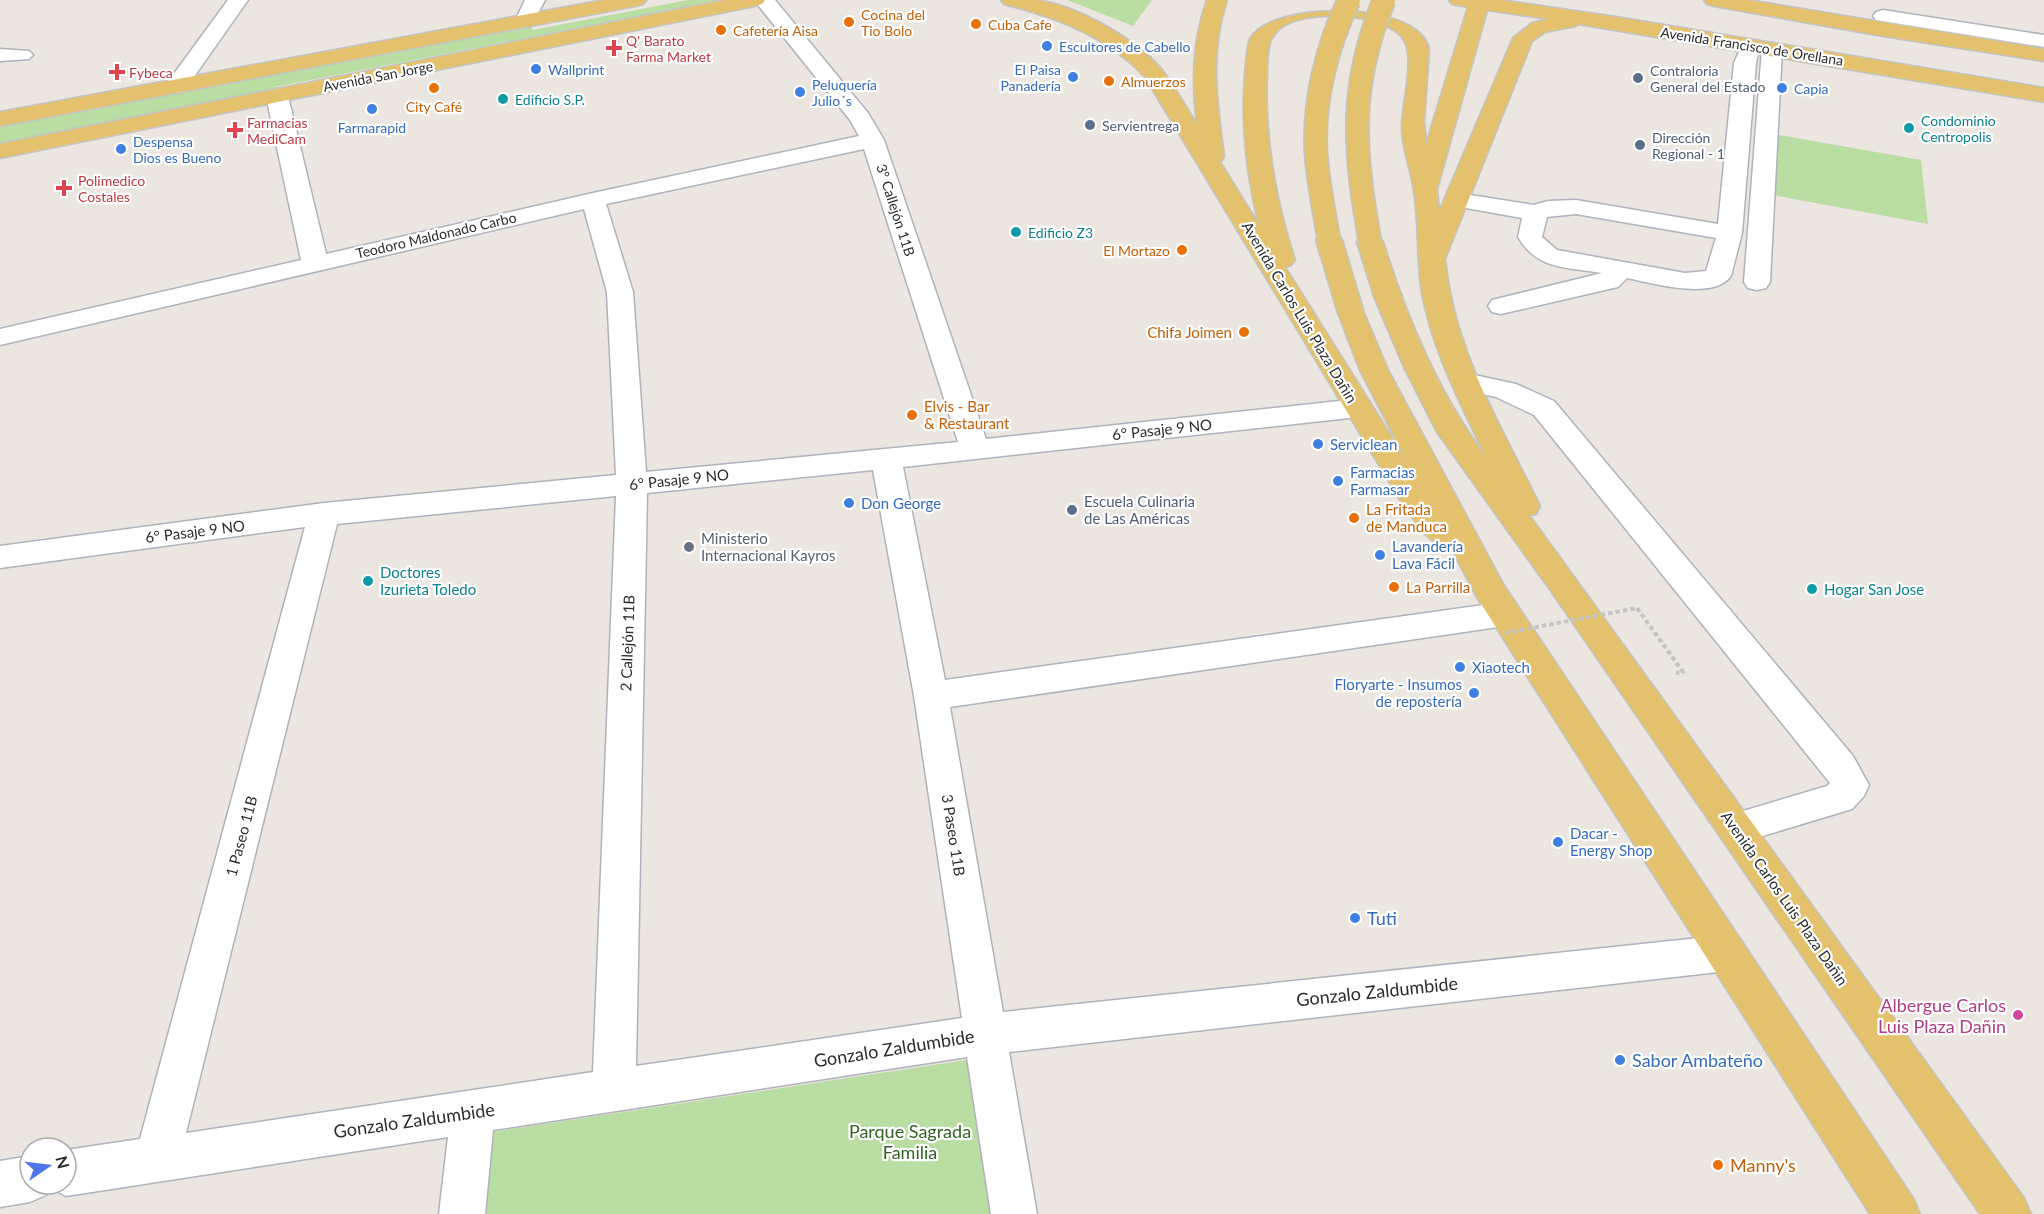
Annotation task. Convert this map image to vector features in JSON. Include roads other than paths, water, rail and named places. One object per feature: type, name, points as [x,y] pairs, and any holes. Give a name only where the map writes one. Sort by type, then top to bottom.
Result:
[{"type":"main road","name":"Avenida San Jorge","points":[[0,119],[176,86],[530,10],[636,0]]},
{"type":"main road","name":"Avenida San Jorge","points":[[0,151],[755,0]]},
{"type":"main road","points":[[1011,0],[1054,12],[1085,24],[1132,52],[1162,84],[1214,171]]},
{"type":"main road","name":"Avenida Carlos Luis Plaza Dañin","points":[[1217,0],[1206,32],[1202,79],[1214,171],[1413,496],[1500,613],[1727,953],[1897,1214]]},
{"type":"main road","name":"Avenida Carlos Luis Plaza Dañin","points":[[1349,0],[1333,44],[1321,90],[1316,139],[1319,180],[1329,240],[1351,313],[1374,370],[1500,613]]},
{"type":"main road","name":"Avenida Carlos Luis Plaza Dañin","points":[[1384,0],[1369,42],[1356,96],[1355,138],[1359,185],[1370,242],[1388,299],[1447,425],[1562,583],[2008,1214]]},
{"type":"main road","points":[[1714,0],[1884,15]]},
{"type":"main road","points":[[1742,0],[1884,15],[2044,55]]},
{"type":"main road","name":"Avenida Carlos Luis Plaza Dañin","points":[[1472,1],[1425,189],[1431,262],[1444,328],[1465,382],[1562,583]]},
{"type":"main road","name":"Avenida Francisco de Orellana","points":[[1472,1],[1761,47],[2044,96]]},
{"type":"main road","points":[[1297,304],[1266,202],[1257,155],[1253,107],[1257,58],[1260,40],[1270,25],[1290,15],[1325,10],[1372,15],[1408,30],[1418,43],[1413,122],[1425,189]]},
{"type":"main road","points":[[1431,262],[1527,34],[1539,27],[1556,23],[1616,23]]},
{"type":"street","points":[[176,86],[238,0]]},
{"type":"street","name":"3° Callejón 11B","points":[[764,0],[860,118],[873,140],[975,450]]},
{"type":"street","points":[[1904,0],[1974,10]]},
{"type":"street","points":[[1884,15],[2044,41]]},
{"type":"street","points":[[1536,213],[1530,237],[1536,247],[1549,256],[1685,281],[1705,281],[1718,276],[1730,232],[1745,63],[1761,47]]},
{"type":"street","points":[[1757,282],[1761,47]]},
{"type":"street","points":[[0,56],[22,54]]},
{"type":"street","points":[[277,96],[315,263]]},
{"type":"street","name":"Teodoro Maldonado Carbo","points":[[0,337],[593,200],[873,140]]},
{"type":"street","name":"2 Callejón 11B","points":[[593,200],[620,292],[632,484],[614,1090]]},
{"type":"street","points":[[1458,200],[1536,213],[1548,207],[1576,207],[1730,232]]},
{"type":"street","points":[[1501,306],[1609,281],[1621,269]]},
{"type":"street","points":[[1465,382],[1502,388],[1524,396],[1544,408],[1840,766],[1851,785],[1839,798],[1736,828]]},
{"type":"street","name":"6° Pasaje 9 NO","points":[[0,557],[324,514],[975,450],[1358,408]]},
{"type":"street","name":"3 Paseo 11B","points":[[886,458],[931,696],[987,1034],[1014,1214]]},
{"type":"street","name":"1 Paseo 11B","points":[[157,1158],[324,514]]},
{"type":"street","points":[[931,696],[1500,613]]},
{"type":"street","name":"Gonzalo Zaldumbide","points":[[78,1171],[987,1034],[1727,953]]},
{"type":"street","points":[[462,1214],[473,1111]]},
{"type":"street","points":[[0,1184],[18,1181]]},
{"type":"place","name":"Cocina del Tio Bolo","points":[[849,22]]},
{"type":"place","name":"Cuba Cafe","points":[[976,24]]},
{"type":"place","name":"Cafetería Aisa","points":[[721,30]]},
{"type":"place","name":"Escultores de Cabello","points":[[1047,46]]},
{"type":"place","name":"Q' Barato Farma Market","points":[[614,48]]},
{"type":"place","name":"Wallprint","points":[[536,69]]},
{"type":"place","name":"Fybeca","points":[[117,72]]},
{"type":"place","name":"El Paisa Panadería","points":[[1073,77]]},
{"type":"place","name":"Contraloria General del Estado","points":[[1638,78]]},
{"type":"place","name":"Almuerzos","points":[[1109,81]]},
{"type":"place","name":"City Café","points":[[434,88]]},
{"type":"place","name":"Capia","points":[[1782,88]]},
{"type":"place","name":"Peluquería Julio´s","points":[[800,92]]},
{"type":"place","name":"Edificio S.P.","points":[[503,99]]},
{"type":"place","name":"Farmarapid","points":[[372,109]]},
{"type":"place","name":"Servientrega","points":[[1090,125]]},
{"type":"place","name":"Condominio Centropolis","points":[[1909,128]]},
{"type":"place","name":"Farmacias MediCam","points":[[235,130]]},
{"type":"place","name":"Dirección Regional - 1","points":[[1640,145]]},
{"type":"place","name":"Despensa Dios es Bueno","points":[[121,149]]},
{"type":"place","name":"Polimedico Costales","points":[[64,188]]},
{"type":"place","name":"Edificio Z3","points":[[1016,232]]},
{"type":"place","name":"El Mortazo","points":[[1182,250]]},
{"type":"place","name":"Chifa Joimen","points":[[1244,332]]},
{"type":"place","name":"Elvis - Bar & Restaurant","points":[[912,415]]},
{"type":"place","name":"Serviclean","points":[[1318,444]]},
{"type":"place","name":"Farmacias Farmasar","points":[[1338,481]]},
{"type":"place","name":"Don George","points":[[849,503]]},
{"type":"place","name":"Escuela Culinaria de Las Américas","points":[[1072,510]]},
{"type":"place","name":"La Fritada de Manduca","points":[[1354,518]]},
{"type":"place","name":"Ministerio Internacional Kayros","points":[[689,547]]},
{"type":"place","name":"Lavandería Lava Fácil","points":[[1380,555]]},
{"type":"place","name":"Doctores Izurieta Toledo","points":[[368,581]]},
{"type":"place","name":"La Parrilla","points":[[1394,587]]},
{"type":"place","name":"Hogar San Jose","points":[[1812,589]]},
{"type":"place","name":"Xiaotech","points":[[1460,667]]},
{"type":"place","name":"Floryarte - Insumos de repostería","points":[[1474,693]]},
{"type":"place","name":"Dacar - Energy Shop","points":[[1558,842]]},
{"type":"place","name":"Tuti","points":[[1355,918]]},
{"type":"place","name":"Albergue Carlos Luis Plaza Dañin","points":[[2018,1015]]},
{"type":"place","name":"Sabor Ambateño","points":[[1620,1060]]},
{"type":"place","name":"Manny's","points":[[1718,1165]]},
{"type":"park label","name":"Parque Sagrada Familia","points":[[910,1141]]}]
